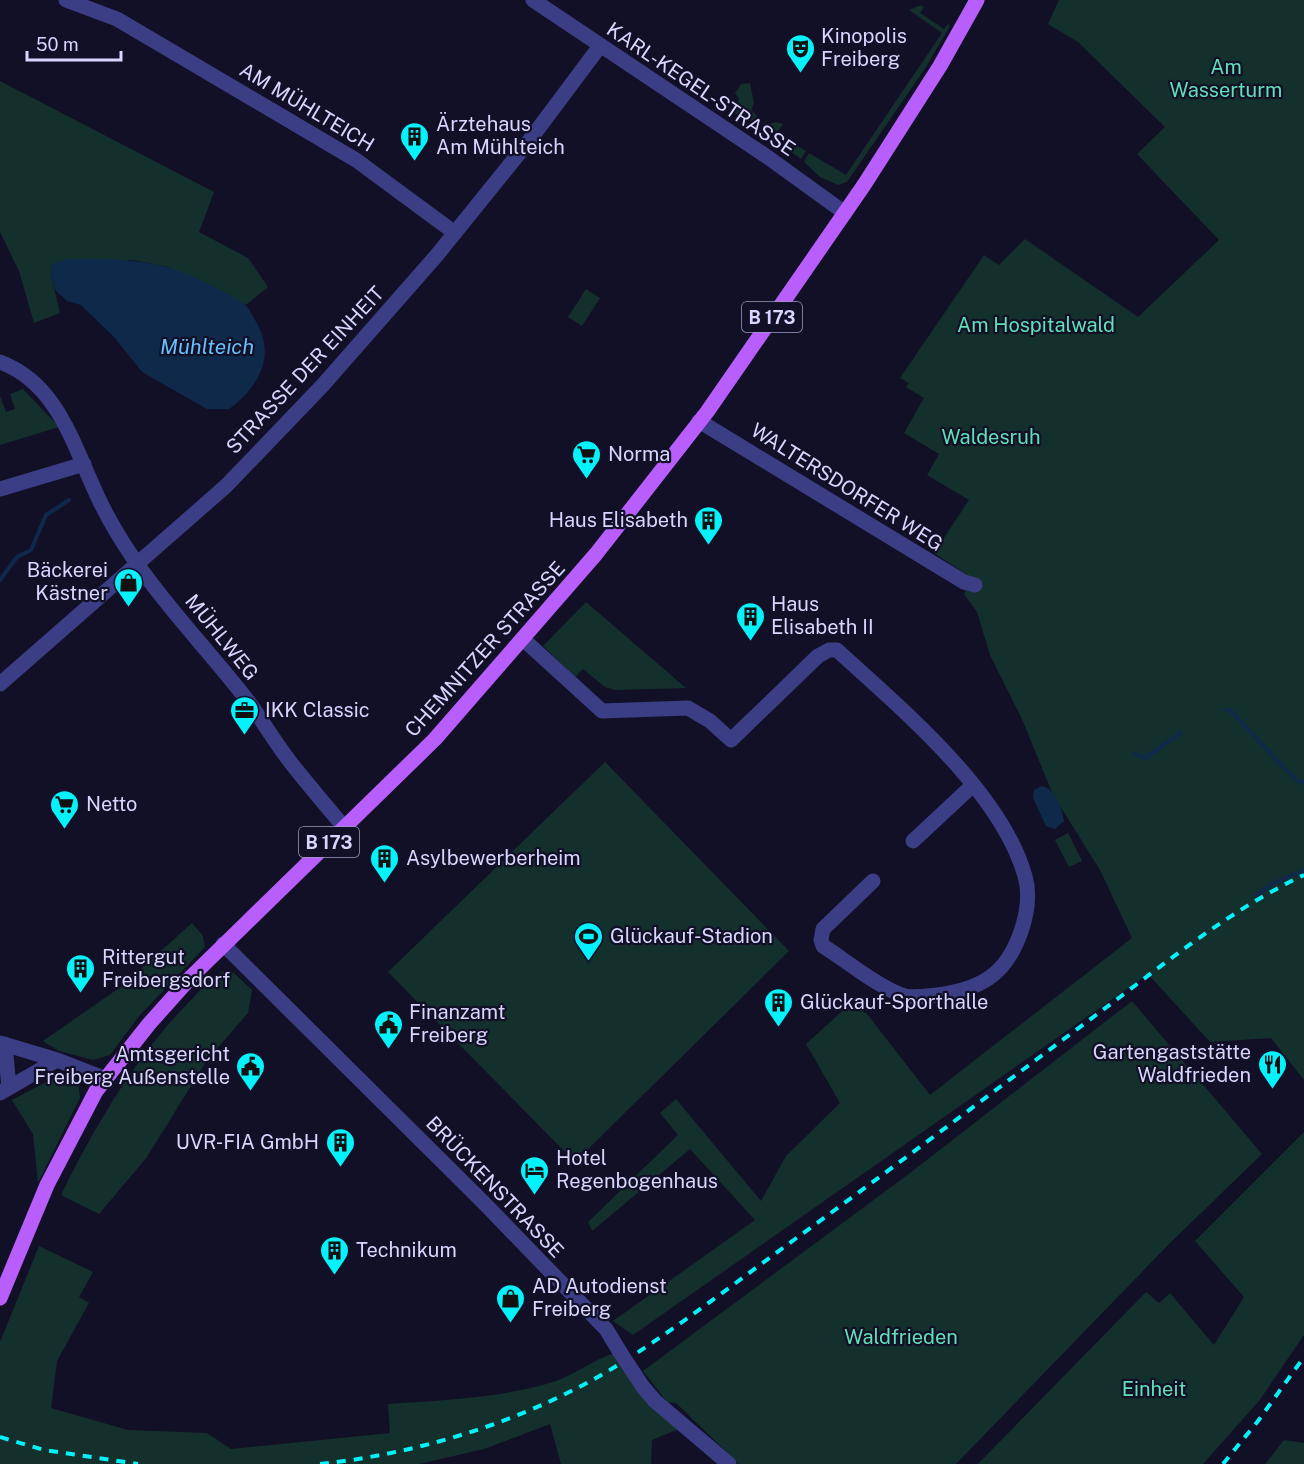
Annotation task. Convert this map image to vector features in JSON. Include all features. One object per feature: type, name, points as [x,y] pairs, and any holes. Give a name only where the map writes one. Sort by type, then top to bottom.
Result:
[{"type":"main road","name":"CHEMNITZER STRASSE","points":[[0,1298],[46,1185],[96,1091],[149,1024],[223,944],[435,739],[597,554],[699,421],[845,213],[940,66],[977,0]]},
{"type":"street","name":"AM MÜHLTEICH","points":[[66,0],[117,19],[356,160],[455,233]]},
{"type":"street","name":"KARL-KEGEL-STRASSE","points":[[533,0],[741,139],[845,213]]},
{"type":"street","name":"STRASSE DER EINHEIT","points":[[0,684],[226,486],[314,395],[455,233],[529,141],[600,46]]},
{"type":"street","name":"MÜHLWEG","points":[[0,362],[22,375],[53,403],[71,433],[96,494],[135,565],[248,701],[294,768],[344,827]]},
{"type":"street","name":"WALTERSDORFER WEG","points":[[699,421],[891,540],[964,582],[975,585]]},
{"type":"street","points":[[0,489],[84,464]]},
{"type":"street","points":[[524,639],[602,711],[688,708],[710,721],[731,740],[818,656],[829,650],[837,650],[931,736],[973,785],[995,816],[1025,876],[1028,897],[1022,927],[1015,945],[1000,967],[989,978],[947,994],[905,996],[823,946],[820,940],[823,929],[873,881]]},
{"type":"street","points":[[913,841],[973,785]]},
{"type":"street","name":"BRÜCKENSTRASSE","points":[[223,944],[483,1202],[612,1339],[643,1387],[655,1401],[729,1464]]},
{"type":"street","points":[[57,1060],[5,1091],[3,1044],[57,1060],[106,1079]]},
{"type":"green space","points":[[1059,0],[1304,0],[1304,1080],[1271,1038],[1210,1042],[1148,974],[633,1335],[613,1321],[755,1220],[690,1149],[592,1231],[588,1222],[678,1135],[660,1113],[676,1099],[761,1201],[786,1156],[840,1103],[806,1044],[850,1004],[867,1014],[930,1095],[1132,938],[1100,870],[1053,795],[1022,719],[990,655],[977,612],[964,594],[969,576],[934,553],[969,500],[927,475],[939,454],[904,433],[924,398],[906,387],[909,383],[900,378],[984,255],[999,265],[1025,239],[1138,317],[1219,240],[1137,154],[1165,127],[1078,42],[1048,24]]},
{"type":"green space","points":[[921,5],[924,7],[920,13],[944,29],[948,24],[950,26],[926,67],[847,182],[838,185],[820,177],[804,162],[809,153],[846,175],[942,33],[909,10]]},
{"type":"green space","points":[[0,81],[214,192],[199,232],[248,258],[268,287],[246,305],[168,267],[133,260],[53,264],[51,275],[60,313],[34,323],[19,271],[0,232]]},
{"type":"green space","points":[[750,83],[754,103],[751,110],[757,116],[752,122],[733,112],[739,99],[735,93],[741,84]]},
{"type":"green space","points":[[775,122],[783,124],[776,134],[806,151],[801,159],[766,134],[768,125]]},
{"type":"green space","points":[[586,289],[600,298],[582,326],[568,317]]},
{"type":"green space","points":[[23,389],[59,427],[0,445],[0,396],[6,412],[15,409],[10,394]]},
{"type":"green space","points":[[586,602],[686,688],[615,690],[605,687],[583,669],[575,677],[543,646]]},
{"type":"green space","name":"Glückauf-Stadion","points":[[605,762],[789,951],[575,1162],[388,972]]},
{"type":"green space","points":[[1068,833],[1082,861],[1069,867],[1055,840]]},
{"type":"green space","points":[[192,923],[203,936],[205,947],[139,1016],[110,1055],[93,1060],[59,1051],[43,1041],[122,986]]},
{"type":"green space","points":[[226,970],[234,973],[252,990],[248,1013],[207,1060],[147,1157],[99,1214],[61,1195],[102,1119],[133,1070],[168,1024],[210,980]]},
{"type":"green space","name":"Waldfrieden","points":[[1132,1001],[1262,1154],[1170,1243],[956,1464],[739,1464],[676,1403],[667,1402],[643,1371],[910,1173]]},
{"type":"green space","points":[[63,1073],[78,1080],[80,1098],[38,1183],[33,1134],[12,1100]]},
{"type":"green space","name":"Einheit","points":[[1304,1132],[1304,1335],[1259,1401],[1203,1464],[978,1464],[1146,1292],[1159,1303],[1170,1293],[1214,1345],[1244,1297],[1195,1241]]},
{"type":"green space","points":[[39,1246],[93,1272],[79,1297],[89,1303],[57,1361],[51,1408],[128,1430],[207,1433],[231,1449],[390,1433],[388,1404],[471,1398],[513,1392],[562,1379],[603,1357],[620,1352],[686,1426],[652,1440],[651,1464],[561,1464],[550,1424],[484,1449],[419,1464],[0,1464],[0,1342]]},
{"type":"green space","points":[[1284,1440],[1304,1443],[1304,1464],[1265,1464]]},
{"type":"water","name":"Mühlteich","points":[[67,259],[117,260],[154,264],[195,278],[238,300],[250,312],[261,333],[264,346],[262,369],[249,391],[229,409],[207,409],[142,372],[115,338],[81,305],[67,301],[55,290],[51,276],[53,264]]},
{"type":"water","points":[[1041,786],[1050,790],[1062,810],[1064,821],[1055,829],[1046,826],[1033,798],[1034,790]]},
{"type":"waterway","points":[[0,580],[17,557],[31,550],[46,515],[69,500]]},
{"type":"waterway","points":[[1225,710],[1230,710],[1296,780],[1304,783]]},
{"type":"waterway","points":[[1135,754],[1145,758],[1181,733]]},
{"type":"waterway","points":[[1256,895],[1272,884],[1304,870]]},
{"type":"railway","points":[[320,1464],[400,1451],[479,1429],[555,1399],[626,1360],[839,1207],[1197,940],[1249,905],[1304,875]]},
{"type":"railway","points":[[1223,1464],[1258,1421],[1304,1357]]},
{"type":"railway","points":[[0,1437],[44,1450],[138,1464]]},
{"type":"place","name":"Kinopolis Freiberg","points":[[800,74]]},
{"type":"place","name":"Ärztehaus Am Mühlteich","points":[[415,162]]},
{"type":"place","name":"Norma","points":[[587,480]]},
{"type":"place","name":"Haus Elisabeth","points":[[709,546]]},
{"type":"place","name":"Bäckerei Kästner","points":[[129,608]]},
{"type":"place","name":"Haus Elisabeth II","points":[[750,642]]},
{"type":"place","name":"IKK Classic","points":[[244,736]]},
{"type":"place","name":"Netto","points":[[65,830]]},
{"type":"place","name":"Asylbewerberheim","points":[[385,884]]},
{"type":"place","name":"Glückauf-Stadion","points":[[589,962]]},
{"type":"place","name":"Rittergut Freibergsdorf","points":[[81,994]]},
{"type":"place","name":"Glückauf-Sporthalle","points":[[779,1028]]},
{"type":"place","name":"Finanzamt Freiberg","points":[[388,1050]]},
{"type":"place","name":"Gartengaststätte Waldfrieden","points":[[1272,1090]]},
{"type":"place","name":"Amtsgericht Freiberg Außenstelle","points":[[251,1092]]},
{"type":"place","name":"UVR-FIA GmbH","points":[[340,1168]]},
{"type":"place","name":"Hotel Regenbogenhaus","points":[[535,1196]]},
{"type":"place","name":"Technikum","points":[[335,1276]]},
{"type":"place","name":"AD Autodienst Freiberg","points":[[511,1324]]},
{"type":"park label","name":"Am Wasserturm","points":[[1226,78]]},
{"type":"park label","name":"Am Hospitalwald","points":[[1036,325]]},
{"type":"park label","name":"Waldesruh","points":[[991,437]]}]
